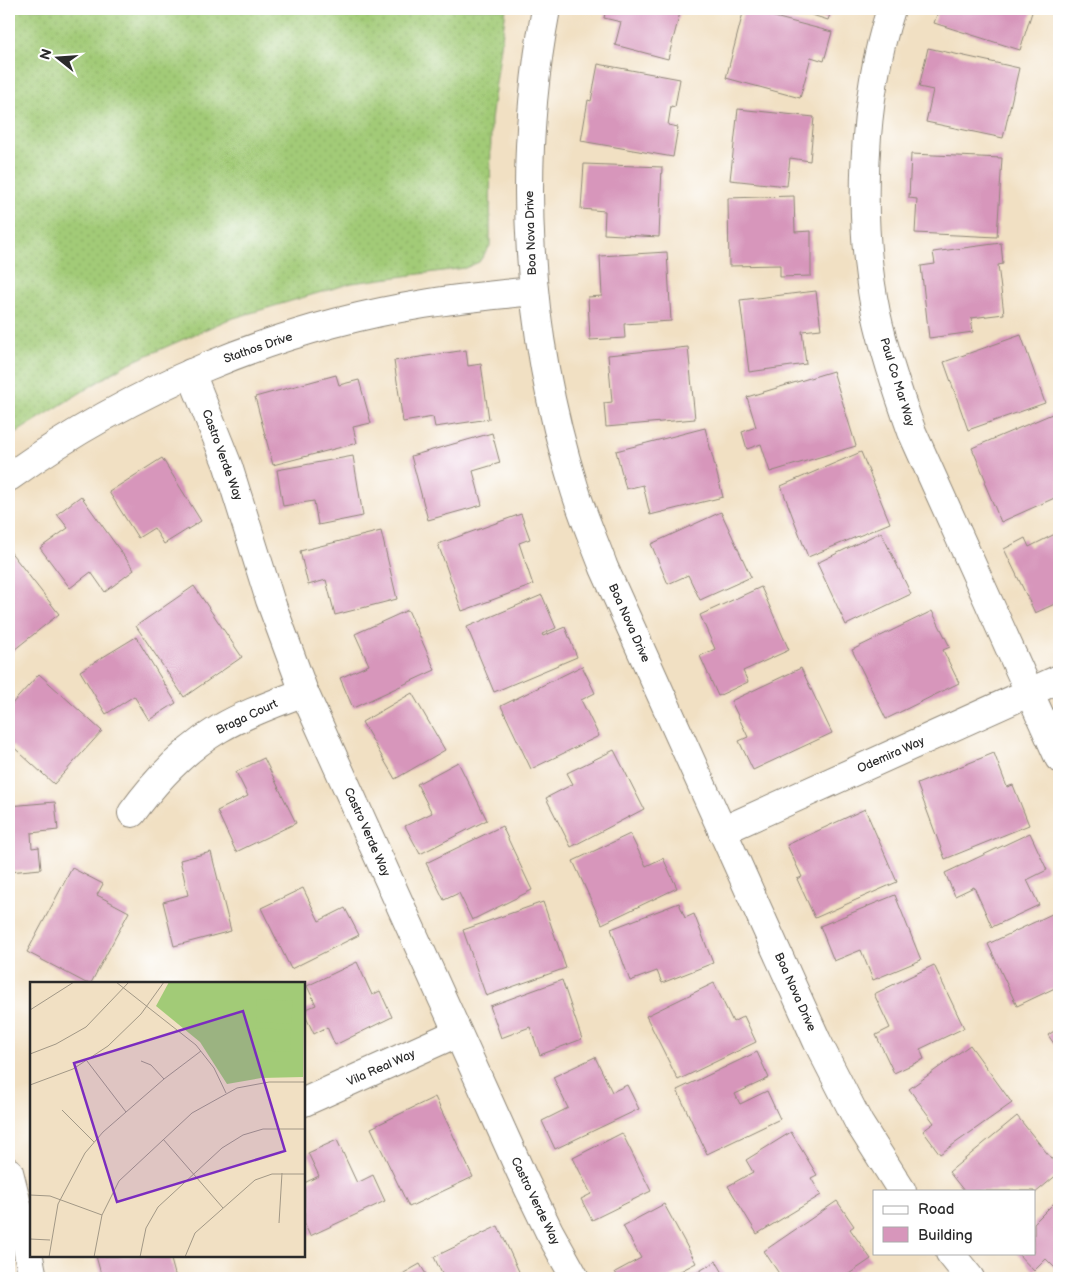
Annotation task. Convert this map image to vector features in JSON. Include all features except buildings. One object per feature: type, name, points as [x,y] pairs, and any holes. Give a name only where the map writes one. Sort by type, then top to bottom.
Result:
[{"type":"street","name":"Boa Nova Drive","points":[[546,9],[537,56],[531,115],[528,203],[533,291],[540,348],[552,404],[574,487],[604,568],[818,1041],[859,1123],[901,1190]]},
{"type":"street","name":"Paul Co Mar Way","points":[[891,9],[878,63],[870,112],[865,187],[869,263],[876,312],[895,386],[912,432],[1059,758]]},
{"type":"street","name":"Stathos Drive","points":[[9,477],[86,426],[138,398],[191,373],[248,350],[334,323],[424,304],[533,291]]},
{"type":"street","name":"Castro Verde Way","points":[[191,373],[228,466],[270,600],[304,692],[522,1175],[549,1232],[575,1278]]},
{"type":"street","name":"Odemira Way","points":[[722,831],[1059,679]]},
{"type":"street","name":"Braga Court","points":[[132,813],[150,788],[182,755],[219,729],[247,715],[304,692]]},
{"type":"street","name":"Vila Real Way","points":[[305,1102],[457,1033]]},
{"type":"street","points":[[18,1185],[33,1278]]},
{"type":"street","points":[[951,1254],[970,1278]]},
{"type":"green space","points":[[9,9],[506,9],[491,120],[490,246],[479,262],[465,268],[352,283],[227,320],[125,365],[9,437]]}]
